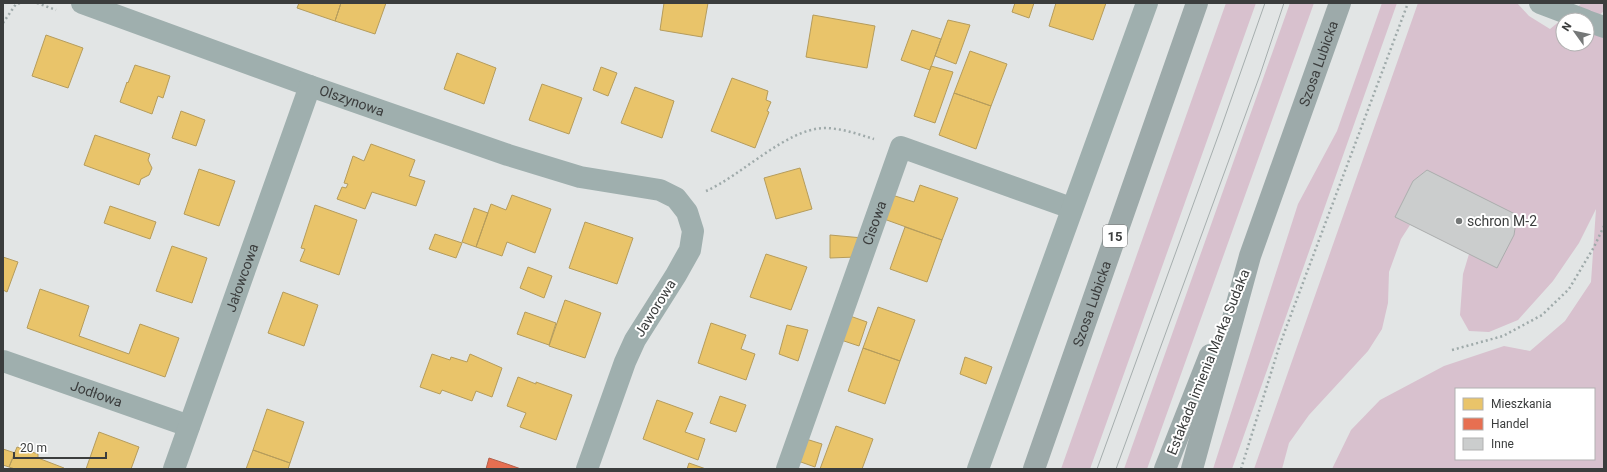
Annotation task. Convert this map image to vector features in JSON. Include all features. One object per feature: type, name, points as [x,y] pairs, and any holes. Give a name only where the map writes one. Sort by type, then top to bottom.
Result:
[{"type":"main road","name":"Szosa Lubicka","points":[[1034,469],[1197,3]]},
{"type":"main road","name":"Szosa Lubicka","points":[[1192,469],[1250,256],[1340,3]]},
{"type":"main road","name":"Estakada imienia Marka Sudaka","points":[[1165,469],[1250,256]]},
{"type":"street","name":"Olszynowa","points":[[82,3],[310,86],[508,155],[580,177],[626,185]]},
{"type":"street","points":[[978,469],[1071,208],[1147,3]]},
{"type":"street","points":[[1540,3],[1564,12]]},
{"type":"street","name":"Jałowcowa","points":[[174,469],[310,86]]},
{"type":"street","points":[[901,147],[1071,208]]},
{"type":"street","name":"Cisowa","points":[[787,469],[901,147]]},
{"type":"street","name":"Jaworowa","points":[[587,469],[625,362],[635,340],[690,250],[693,231],[687,212],[676,198],[660,190],[626,185]]},
{"type":"street","name":"Jodłowa","points":[[3,361],[189,426]]},
{"type":"path","points":[[3,23],[16,4],[20,3]]},
{"type":"path","points":[[37,3],[60,11]]},
{"type":"path","points":[[1241,469],[1280,344],[1408,3]]},
{"type":"path","points":[[703,192],[792,137],[812,130],[822,128],[843,130],[901,147]]},
{"type":"path","points":[[1452,350],[1503,336],[1542,315],[1569,289],[1594,247],[1604,226]]},
{"type":"shaded area","points":[[1226,3],[1256,3],[1090,469],[1061,469]]},
{"type":"shaded area","points":[[1290,3],[1314,3],[1147,469],[1124,469]]},
{"type":"shaded area","points":[[1382,3],[1397,3],[1232,469],[1213,469],[1298,204],[1337,131]]},
{"type":"shaded area","points":[[1418,3],[1517,3],[1529,16],[1550,29],[1555,25],[1555,52],[1595,52],[1595,32],[1604,36],[1604,469],[1332,469],[1351,430],[1380,400],[1444,366],[1504,346],[1530,351],[1565,321],[1591,282],[1596,209],[1579,243],[1553,281],[1518,320],[1489,332],[1469,331],[1460,315],[1463,274],[1469,254],[1497,268],[1427,170],[1413,181],[1395,217],[1410,225],[1401,239],[1389,272],[1388,303],[1382,329],[1368,351],[1309,415],[1289,443],[1282,469],[1254,469]]},
{"type":"shaded area","points":[[1582,3],[1604,3],[1604,11],[1595,19],[1595,12],[1571,12]]},
{"type":"building: Mieszkania","points":[[299,3],[341,3],[335,21],[297,8]]},
{"type":"building: Mieszkania","points":[[341,3],[386,3],[375,34],[335,21]]},
{"type":"building: Mieszkania","points":[[664,3],[708,3],[702,37],[660,30]]},
{"type":"building: Mieszkania","points":[[1015,3],[1034,3],[1029,18],[1012,12]]},
{"type":"building: Mieszkania","points":[[1056,3],[1106,3],[1093,40],[1049,26]]},
{"type":"building: Mieszkania","points":[[813,15],[875,26],[867,68],[806,57]]},
{"type":"building: Mieszkania","points":[[948,20],[970,25],[956,64],[935,56]]},
{"type":"building: Mieszkania","points":[[912,30],[941,39],[930,70],[901,60]]},
{"type":"building: Mieszkania","points":[[46,35],[83,48],[68,88],[32,76]]},
{"type":"building: Mieszkania","points":[[970,51],[1007,64],[991,106],[954,93]]},
{"type":"building: Mieszkania","points":[[457,53],[496,68],[484,104],[444,89]]},
{"type":"building: Mieszkania","points":[[135,65],[170,76],[163,98],[158,96],[152,114],[120,102]]},
{"type":"building: Mieszkania","points":[[931,66],[953,72],[935,123],[914,116]]},
{"type":"building: Mieszkania","points":[[601,67],[617,73],[608,96],[593,90]]},
{"type":"building: Mieszkania","points":[[732,78],[768,91],[766,100],[771,102],[767,111],[769,112],[755,148],[711,131]]},
{"type":"building: Mieszkania","points":[[542,84],[582,98],[569,134],[529,120]]},
{"type":"building: Mieszkania","points":[[635,87],[674,101],[662,138],[621,123]]},
{"type":"building: Mieszkania","points":[[954,93],[991,106],[976,149],[939,135]]},
{"type":"building: Mieszkania","points":[[181,111],[205,120],[196,146],[172,138]]},
{"type":"building: Mieszkania","points":[[95,135],[150,154],[148,160],[152,168],[149,175],[141,179],[139,185],[84,165]]},
{"type":"building: Mieszkania","points":[[371,144],[415,160],[409,176],[425,181],[416,206],[372,192],[365,209],[337,199],[342,187],[346,188],[348,184],[344,183],[353,156],[364,161]]},
{"type":"building: Mieszkania","points":[[800,168],[812,209],[776,219],[764,178]]},
{"type":"building: Mieszkania","points":[[199,169],[235,181],[219,226],[184,214]]},
{"type":"building: Mieszkania","points":[[920,185],[958,198],[942,240],[884,219],[892,195],[914,202]]},
{"type":"building: Mieszkania","points":[[512,195],[551,209],[535,253],[507,242],[502,256],[476,247],[491,204],[506,210]]},
{"type":"building: Mieszkania","points":[[315,205],[357,220],[339,275],[300,261],[305,249],[301,248]]},
{"type":"building: Mieszkania","points":[[110,206],[156,222],[150,239],[104,223]]},
{"type":"building: Mieszkania","points":[[474,208],[488,213],[476,247],[462,242]]},
{"type":"building: Mieszkania","points":[[585,222],[633,238],[617,284],[569,268]]},
{"type":"building: Mieszkania","points":[[905,227],[942,240],[927,282],[890,269]]},
{"type":"building: Mieszkania","points":[[435,234],[462,243],[456,258],[429,249]]},
{"type":"building: Mieszkania","points":[[830,235],[863,238],[856,257],[830,258]]},
{"type":"building: Mieszkania","points":[[172,246],[207,258],[192,303],[156,291]]},
{"type":"building: Mieszkania","points":[[766,254],[807,267],[791,310],[750,297]]},
{"type":"building: Mieszkania","points":[[3,257],[18,262],[7,292],[3,290]]},
{"type":"building: Mieszkania","points":[[528,267],[552,276],[544,298],[520,288]]},
{"type":"building: Mieszkania","points":[[40,289],[89,306],[79,336],[129,354],[140,324],[179,338],[165,377],[27,328]]},
{"type":"building: Mieszkania","points":[[283,292],[318,305],[304,346],[268,333]]},
{"type":"building: Mieszkania","points":[[565,300],[601,313],[585,358],[549,346]]},
{"type":"building: Mieszkania","points":[[878,307],[915,320],[900,361],[863,348]]},
{"type":"building: Mieszkania","points":[[525,312],[556,323],[549,345],[517,334]]},
{"type":"building: Mieszkania","points":[[850,316],[867,322],[859,346],[841,340]]},
{"type":"building: Mieszkania","points":[[711,323],[746,335],[741,349],[755,354],[746,380],[698,363]]},
{"type":"building: Mieszkania","points":[[787,325],[808,330],[798,361],[779,354]]},
{"type":"building: Mieszkania","points":[[863,348],[900,361],[885,404],[848,391]]},
{"type":"building: Mieszkania","points":[[432,354],[450,360],[451,357],[467,362],[470,354],[502,368],[492,397],[476,391],[472,401],[442,390],[440,394],[420,387]]},
{"type":"building: Mieszkania","points":[[965,357],[992,367],[986,384],[960,374]]},
{"type":"building: Mieszkania","points":[[518,377],[572,395],[556,440],[520,427],[526,413],[507,406]]},
{"type":"building: Mieszkania","points":[[720,396],[746,405],[736,432],[710,423]]},
{"type":"building: Mieszkania","points":[[657,400],[693,413],[685,432],[705,439],[698,460],[643,439]]},
{"type":"building: Mieszkania","points":[[267,409],[304,422],[290,463],[253,450]]},
{"type":"building: Mieszkania","points":[[836,426],[873,439],[862,469],[820,469]]},
{"type":"building: Mieszkania","points":[[99,432],[139,447],[131,469],[86,469]]},
{"type":"building: Mieszkania","points":[[806,439],[822,444],[815,467],[798,461]]},
{"type":"building: Mieszkania","points":[[17,447],[38,454],[38,458],[64,468],[15,469],[9,467]]},
{"type":"building: Mieszkania","points":[[3,449],[15,453],[9,467],[3,465]]},
{"type":"building: Mieszkania","points":[[253,450],[290,463],[288,469],[246,469]]},
{"type":"building: Mieszkania","points":[[689,463],[706,469],[687,469]]},
{"type":"building: Handel","points":[[489,458],[507,464],[521,469],[486,469]]},
{"type":"building: Inne","name":"schron M-2","points":[[1427,170],[1517,215],[1514,235],[1497,268],[1395,217],[1413,181]]},
{"type":"tram line","points":[[1097,469],[1265,3]]},
{"type":"tram line","points":[[1116,469],[1260,75],[1284,3]]},
{"type":"place","name":"schron M-2","points":[[1459,221]]}]
